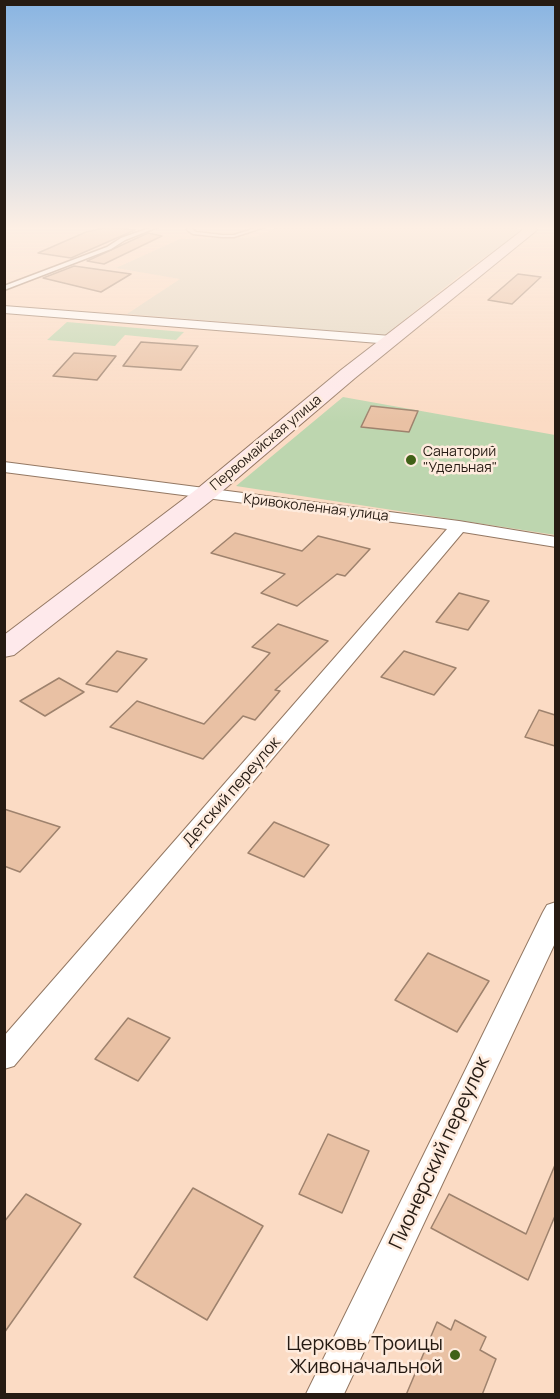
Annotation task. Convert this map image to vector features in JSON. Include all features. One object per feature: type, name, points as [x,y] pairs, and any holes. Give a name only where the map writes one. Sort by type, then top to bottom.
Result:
[{"type":"main road","name":"Первомайская улица","points":[[4,649],[205,494],[450,292]]},
{"type":"street","points":[[4,309],[391,340]]},
{"type":"street","points":[[4,317],[18,310]]},
{"type":"street","name":"Кривоколенная улица","points":[[4,467],[459,526],[555,542]]},
{"type":"street","name":"Детский переулок","points":[[4,1057],[459,526]]},
{"type":"street","name":"Пионерский переулок","points":[[326,1395],[555,912]]},
{"type":"shaded area","points":[[160,292],[439,292],[385,335],[127,314]]},
{"type":"green space","points":[[67,322],[184,332],[176,340],[125,335],[115,346],[47,340]]},
{"type":"green space","name":"Санаторий \"Удельная\"","points":[[343,397],[555,435],[555,535],[236,486]]},
{"type":"building","points":[[497,292],[525,292],[512,304],[488,300]]},
{"type":"building","points":[[141,342],[198,346],[181,370],[123,366]]},
{"type":"building","points":[[74,353],[116,356],[97,380],[53,376]]},
{"type":"building","points":[[371,406],[418,411],[409,432],[361,427]]},
{"type":"building","points":[[235,533],[302,551],[318,536],[370,549],[345,576],[337,574],[297,606],[261,593],[285,574],[211,553]]},
{"type":"building","points":[[459,593],[489,601],[468,630],[436,622]]},
{"type":"building","points":[[278,624],[328,641],[275,690],[280,691],[255,720],[243,716],[203,759],[110,727],[137,701],[204,724],[270,653],[252,647]]},
{"type":"building","points":[[117,651],[147,659],[117,692],[86,684]]},
{"type":"building","points":[[404,651],[456,668],[434,695],[381,677]]},
{"type":"building","points":[[59,678],[84,692],[45,716],[20,701]]},
{"type":"building","points":[[539,710],[555,715],[555,746],[525,737]]},
{"type":"building","points":[[4,809],[60,827],[20,872],[4,866]]},
{"type":"building","points":[[274,822],[329,845],[304,877],[248,853]]},
{"type":"building","points":[[428,953],[489,981],[457,1032],[395,1000]]},
{"type":"building","points":[[128,1018],[170,1038],[138,1081],[95,1059]]},
{"type":"building","points":[[328,1134],[369,1151],[342,1213],[299,1194]]},
{"type":"building","points":[[555,1165],[555,1216],[528,1280],[431,1228],[449,1194],[526,1234]]},
{"type":"building","points":[[193,1188],[263,1226],[207,1320],[134,1277]]},
{"type":"building","points":[[26,1194],[81,1224],[4,1333],[4,1222]]},
{"type":"building","name":"Церковь Троицы Живоначальной","points":[[455,1320],[486,1337],[480,1350],[496,1359],[482,1395],[406,1395],[437,1322],[451,1330]]},
{"type":"place","name":"Санаторий \"Удельная\"","points":[[411,460]]},
{"type":"place","name":"Церковь Троицы Живоначальной","points":[[455,1355]]}]
